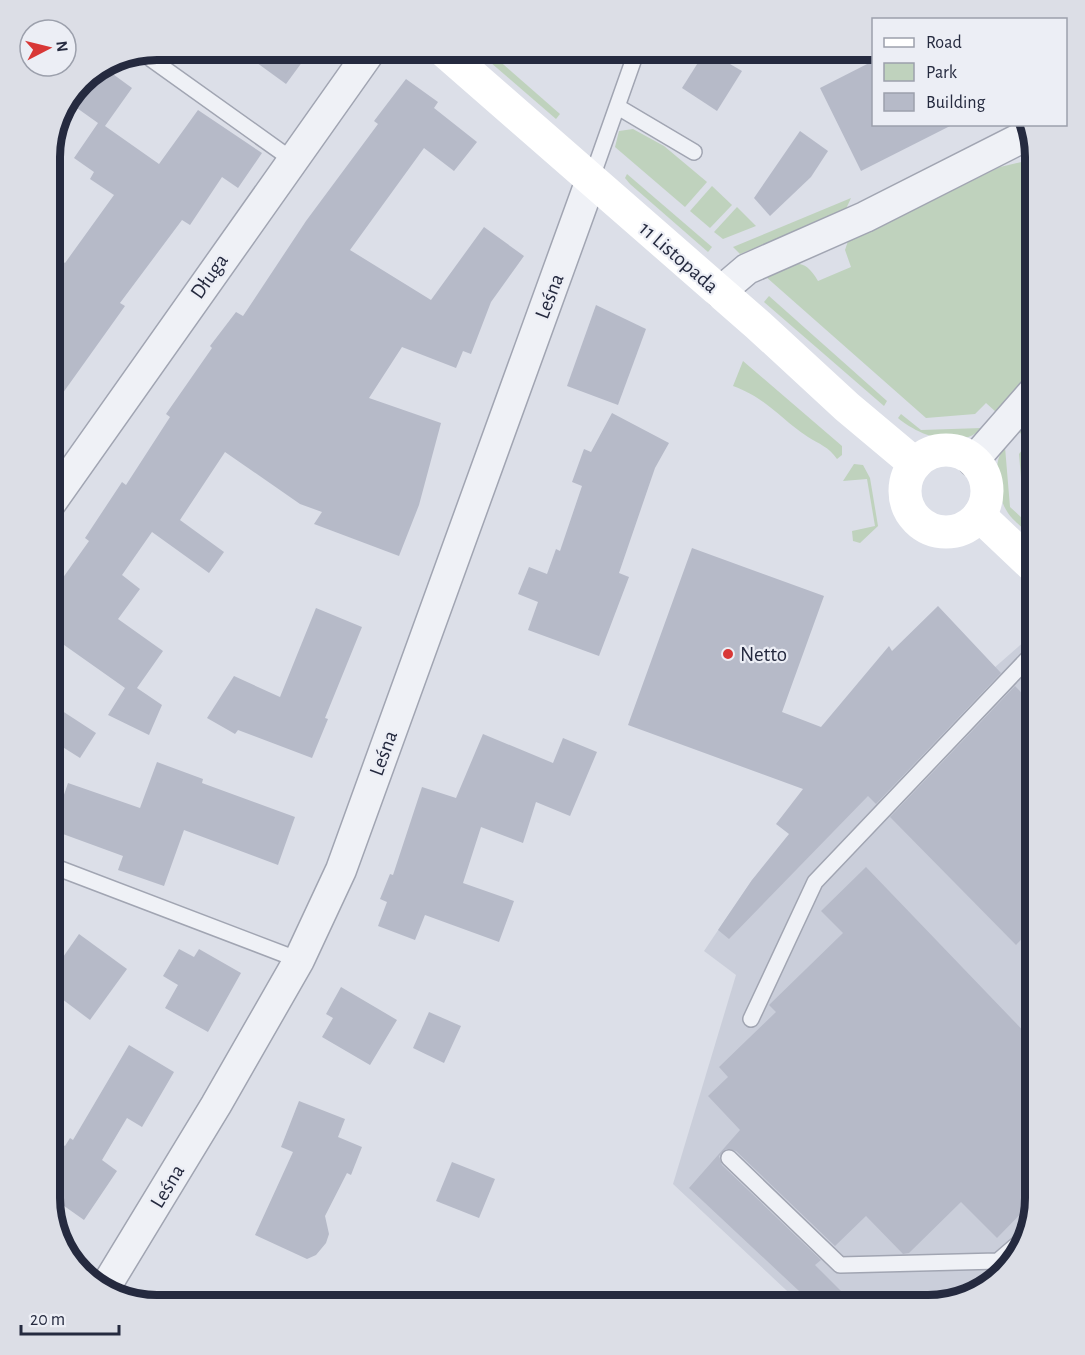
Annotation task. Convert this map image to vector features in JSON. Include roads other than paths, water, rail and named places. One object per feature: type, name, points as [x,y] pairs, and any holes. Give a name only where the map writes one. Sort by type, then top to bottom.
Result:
[{"type":"street","name":"Długa","points":[[60,490],[363,60]]},
{"type":"street","name":"11 Listopada","points":[[454,60],[720,292],[847,407],[915,464]]},
{"type":"street","points":[[720,292],[747,269],[865,217],[1023,137]]},
{"type":"street","name":"Leśna","points":[[108,1282],[216,1105],[299,960],[341,870],[591,180]]},
{"type":"street","points":[[973,461],[1025,401]]},
{"type":"street","points":[[950,451],[973,461],[981,470],[987,493],[980,515],[970,525],[957,531],[944,533],[930,530],[918,522],[909,509],[905,494],[907,478],[915,464],[925,456],[950,451]]},
{"type":"street","points":[[980,515],[1025,558]]},
{"type":"lane","points":[[153,60],[291,159]]},
{"type":"lane","points":[[591,180],[634,60]]},
{"type":"lane","points":[[618,107],[694,152]]},
{"type":"lane","points":[[751,1019],[815,882],[1025,662]]},
{"type":"lane","points":[[60,869],[299,960]]},
{"type":"lane","points":[[729,1158],[840,1265],[998,1261],[1009,1251]]},
{"type":"place","name":"Netto","points":[[728,654]]}]
